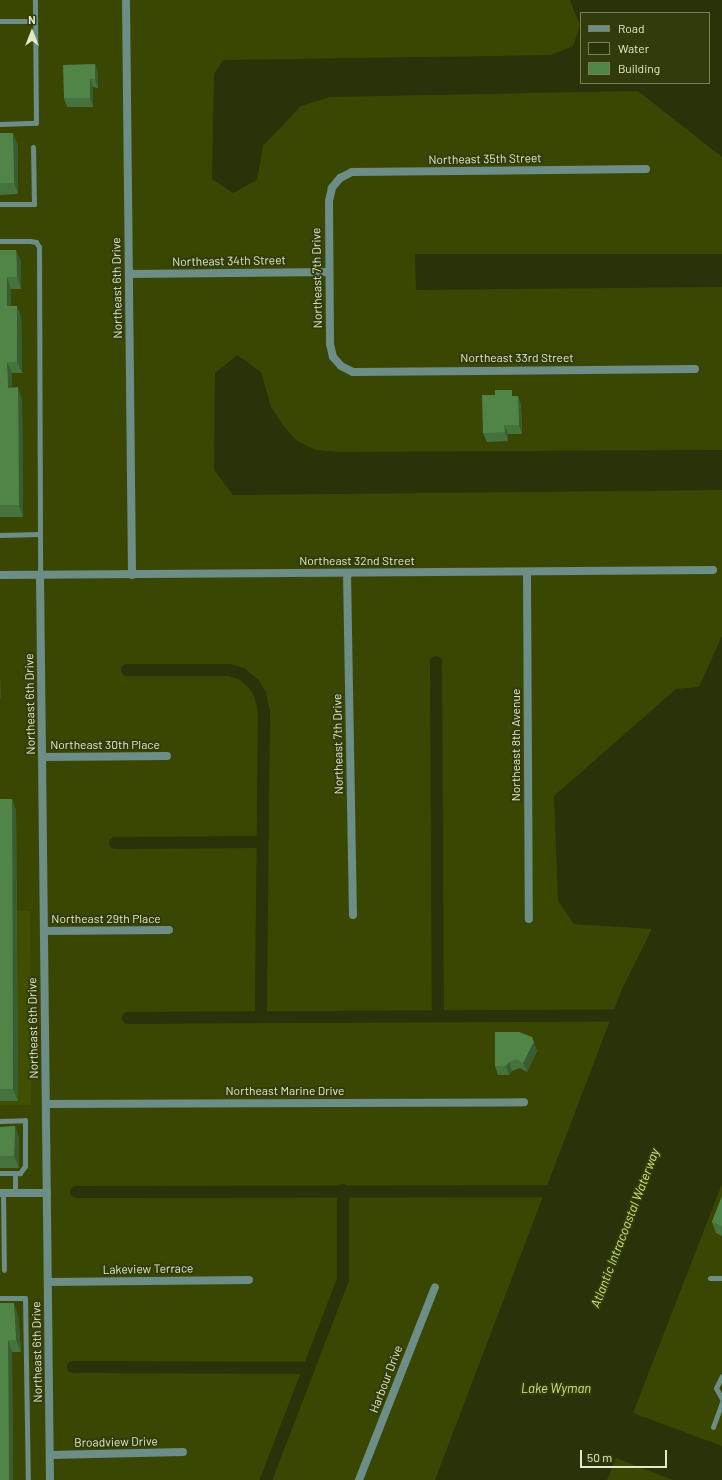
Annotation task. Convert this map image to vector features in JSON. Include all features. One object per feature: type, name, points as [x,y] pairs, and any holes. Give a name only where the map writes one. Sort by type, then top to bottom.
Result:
[{"type":"street","name":"Northeast 6th Drive","points":[[126,0],[132,575]]},
{"type":"street","name":"Northeast 35th Street","points":[[332,188],[340,178],[352,172],[646,169]]},
{"type":"street","name":"Northeast 7th Drive","points":[[332,188],[329,201],[330,344],[333,357],[341,366]]},
{"type":"street","name":"Northeast 34th Street","points":[[129,274],[330,272]]},
{"type":"street","name":"Northeast 33rd Street","points":[[341,366],[353,372],[695,369]]},
{"type":"street","name":"Northeast 32nd Street","points":[[0,575],[713,570]]},
{"type":"street","name":"Northeast 8th Avenue","points":[[527,572],[529,918]]},
{"type":"street","name":"Northeast 7th Drive","points":[[347,573],[353,915]]},
{"type":"street","name":"Northeast 6th Drive","points":[[40,575],[50,1480]]},
{"type":"street","name":"Northeast 30th Place","points":[[43,757],[167,756]]},
{"type":"street","name":"Northeast 29th Place","points":[[44,931],[169,930]]},
{"type":"street","name":"Northeast Marine Drive","points":[[46,1104],[524,1102]]},
{"type":"street","points":[[1,1193],[47,1193]]},
{"type":"street","name":"Lakeview Terrace","points":[[48,1282],[249,1280]]},
{"type":"street","name":"Harbour Drive","points":[[359,1480],[435,1287]]},
{"type":"street","name":"Broadview Drive","points":[[50,1455],[183,1452]]},
{"type":"lane","points":[[0,124],[36,123],[35,0]]},
{"type":"lane","points":[[0,21],[35,21]]},
{"type":"lane","points":[[0,204],[34,204],[33,147]]},
{"type":"lane","points":[[0,241],[30,241],[36,242],[38,247],[40,575]]},
{"type":"lane","points":[[0,535],[40,534]]},
{"type":"lane","points":[[0,1121],[25,1120],[25,1166],[20,1173],[0,1173]]},
{"type":"lane","points":[[15,1173],[15,1193]]},
{"type":"lane","points":[[1,1193],[4,1270]]},
{"type":"lane","points":[[710,1278],[722,1278]]},
{"type":"lane","points":[[0,1298],[25,1298],[28,1480]]},
{"type":"lane","points":[[722,1376],[716,1388],[722,1399]]},
{"type":"lane","points":[[713,1427],[722,1402]]},
{"type":"shaded area","points":[[0,911],[30,911],[31,1105],[0,1105]]},
{"type":"water","points":[[570,0],[722,0],[722,157],[638,91],[330,97],[301,106],[263,146],[257,180],[233,193],[212,179],[214,74],[223,60],[551,55],[573,46],[580,26]]},
{"type":"water","points":[[415,254],[722,254],[722,287],[416,290]]},
{"type":"water","points":[[237,355],[261,372],[271,407],[283,425],[296,440],[315,450],[337,452],[722,450],[722,490],[233,495],[214,470],[215,373]]},
{"type":"water","name":"Lake Wyman","points":[[722,636],[722,1184],[633,1413],[722,1446],[722,1480],[673,1480],[616,1458],[607,1480],[435,1480],[622,989],[652,929],[574,924],[558,901],[554,796],[676,689],[699,687]]},
{"type":"building","points":[[95,64],[95,79],[90,78],[90,98],[64,98],[63,65]]},
{"type":"building","points":[[0,133],[13,133],[14,183],[0,183]]},
{"type":"building","points":[[0,250],[16,250],[17,277],[7,277],[7,306],[17,306],[17,362],[7,362],[8,388],[18,387],[19,505],[0,505]]},
{"type":"building","points":[[495,390],[512,390],[512,396],[518,396],[519,425],[504,425],[505,432],[483,433],[482,395],[495,395]]},
{"type":"building","points":[[0,799],[12,799],[13,1089],[0,1089]]},
{"type":"building","points":[[495,1032],[519,1032],[532,1037],[534,1042],[523,1063],[517,1059],[509,1062],[506,1066],[495,1066]]},
{"type":"building","points":[[15,1126],[14,1156],[0,1156],[0,1127]]},
{"type":"building","points":[[722,1196],[722,1226],[712,1222]]},
{"type":"building","points":[[0,1303],[14,1303],[16,1340],[8,1340],[9,1480],[0,1480]]},
{"type":"waterway","points":[[436,662],[438,1016]]},
{"type":"waterway","points":[[127,670],[229,670],[242,674],[254,684],[260,694],[264,711],[261,1017]]},
{"type":"waterway","points":[[115,843],[261,842]]},
{"type":"waterway","points":[[128,1018],[627,1015]]},
{"type":"waterway","points":[[266,1480],[343,1279],[343,1190]]},
{"type":"waterway","points":[[76,1192],[560,1191]]},
{"type":"waterway","points":[[73,1367],[309,1368]]},
{"type":"water label","name":"Atlantic Intracoastal Waterway","points":[[625,1228]]}]
